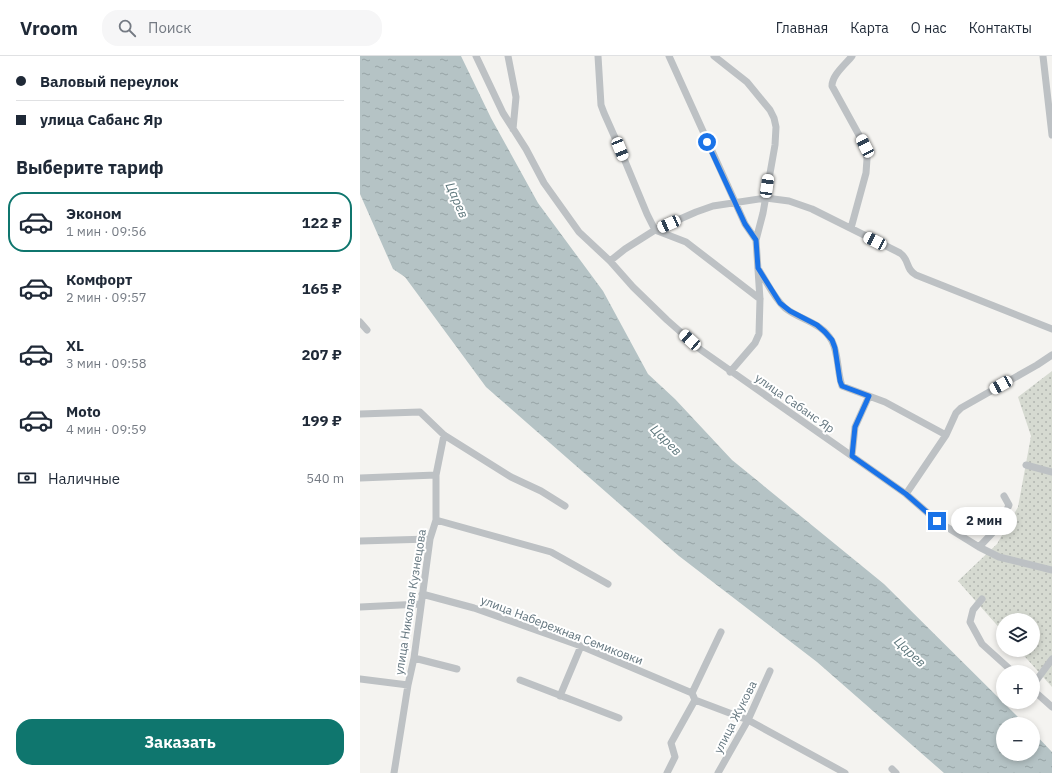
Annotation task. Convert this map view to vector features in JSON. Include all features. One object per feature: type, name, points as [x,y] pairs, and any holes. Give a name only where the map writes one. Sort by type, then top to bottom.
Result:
[{"type":"street","name":"улица Сабанс Яр","points":[[476,56],[503,113],[526,149],[544,183],[579,232],[610,261],[633,287],[667,320],[701,350],[730,372],[906,494],[937,521],[978,547],[999,557],[1052,570]]},
{"type":"street","points":[[508,56],[516,97],[513,129]]},
{"type":"street","points":[[598,56],[601,97],[604,113],[655,230],[686,242],[760,298]]},
{"type":"street","points":[[669,56],[735,203],[745,224],[756,240]]},
{"type":"street","points":[[714,56],[747,82],[774,118],[776,127],[766,198],[756,240],[760,298],[759,334],[755,343],[730,372]]},
{"type":"street","points":[[851,228],[866,174],[867,159],[865,146],[832,86],[835,76],[852,56]]},
{"type":"street","points":[[1043,56],[1052,135]]},
{"type":"street","points":[[610,261],[625,249],[655,230],[713,206],[766,198],[789,201],[812,209],[905,256],[910,272],[916,275],[1052,328]]},
{"type":"street","points":[[758,268],[780,303],[790,311],[817,325],[832,340],[835,348],[842,386],[885,402],[946,434]]},
{"type":"street","points":[[360,322],[367,330]]},
{"type":"street","points":[[906,494],[946,434],[956,413],[965,404],[1037,365],[1052,355]]},
{"type":"street","points":[[852,456],[855,427],[869,396]]},
{"type":"street","points":[[360,414],[420,412],[444,435],[511,476],[541,491],[565,506]]},
{"type":"street","name":"улица Николая Кузнецова","points":[[394,773],[408,685],[414,658],[430,538],[436,520],[436,475],[444,435]]},
{"type":"street","points":[[1026,465],[1052,472]]},
{"type":"street","points":[[360,478],[436,475]]},
{"type":"street","points":[[978,547],[1000,525],[1008,505],[1004,496]]},
{"type":"street","points":[[436,520],[551,552],[608,584]]},
{"type":"street","points":[[360,541],[430,538]]},
{"type":"street","name":"улица Набережная Семиковки","points":[[422,594],[474,608],[581,646],[692,693]]},
{"type":"street","points":[[982,599],[973,610],[970,622],[982,644],[1005,665]]},
{"type":"street","points":[[360,607],[421,604]]},
{"type":"street","points":[[721,632],[692,693],[695,700],[748,720],[845,773]]},
{"type":"street","points":[[560,696],[581,646]]},
{"type":"street","points":[[414,658],[457,669]]},
{"type":"street","points":[[1040,675],[1052,658]]},
{"type":"street","name":"улица Жукова","points":[[718,773],[748,720],[770,671]]},
{"type":"street","points":[[360,679],[408,685]]},
{"type":"street","points":[[520,680],[619,718]]},
{"type":"street","points":[[1040,696],[1052,707]]},
{"type":"street","points":[[667,773],[675,757],[671,742],[695,700]]},
{"type":"shaded area","points":[[1052,371],[1052,687],[1040,674],[1040,665],[1032,665],[1025,657],[1040,657],[1040,613],[996,613],[996,624],[958,581],[997,544],[1018,507],[1031,436],[1018,397]]},
{"type":"water","name":"Царев","points":[[360,56],[461,56],[491,118],[538,203],[603,291],[648,374],[675,399],[732,460],[884,584],[996,695],[996,709],[1010,709],[1018,717],[996,717],[996,761],[1040,761],[1040,739],[1052,752],[1052,773],[944,773],[817,662],[679,556],[486,387],[405,277],[393,269],[360,194]]},
{"type":"route","points":[[707,142],[745,224],[756,240],[758,268],[780,303],[790,311],[817,325],[832,340],[835,348],[842,386],[869,396],[855,427],[852,456],[906,494],[937,521]]}]
